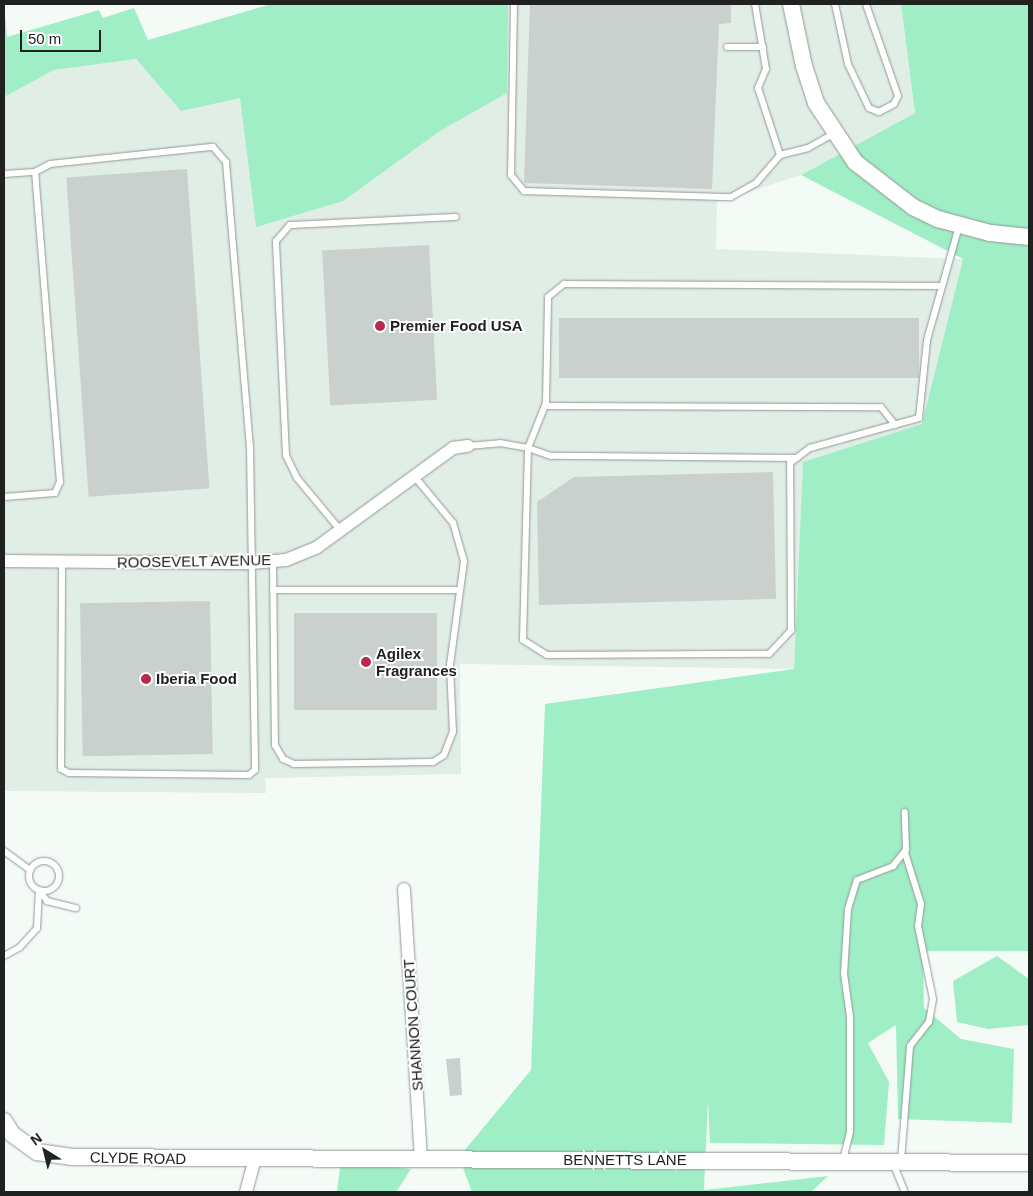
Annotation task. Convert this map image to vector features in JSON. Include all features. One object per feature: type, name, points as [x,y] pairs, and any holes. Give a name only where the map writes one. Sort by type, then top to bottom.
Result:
[{"type":"street","points":[[791,4],[804,66],[816,103],[833,134],[875,180],[913,207],[959,226],[1029,237]]},
{"type":"street","name":"ROOSEVELT AVENUE","points":[[4,561],[254,563],[273,561],[316,548],[453,448],[468,446]]},
{"type":"street","name":"SHANNON COURT","points":[[404,889],[421,1160]]},
{"type":"street","name":"CLYDE ROAD","points":[[4,1121],[12,1134],[37,1152],[73,1157],[255,1159]]},
{"type":"street","points":[[246,1192],[255,1159]]},
{"type":"street","name":"BENNETTS LANE","points":[[255,1159],[1029,1163]]},
{"type":"lane","points":[[514,4],[511,175],[524,191],[731,197],[756,183],[780,155],[808,148],[833,134]]},
{"type":"lane","points":[[755,4],[766,69],[758,88],[780,155]]},
{"type":"lane","points":[[834,4],[848,64],[869,108],[879,112],[894,104],[898,96],[866,4]]},
{"type":"lane","points":[[726,47],[763,47]]},
{"type":"lane","points":[[4,174],[35,172],[50,164],[214,147],[226,162],[250,447],[254,563],[255,770],[248,775],[69,773],[61,769],[62,561]]},
{"type":"lane","points":[[4,497],[55,493],[60,482],[35,172]]},
{"type":"lane","points":[[341,531],[297,478],[286,455],[276,241],[290,225],[456,217]]},
{"type":"lane","points":[[941,286],[564,284],[548,297],[545,406],[528,448],[523,640],[547,655],[769,654],[791,630],[790,463],[810,448],[919,418],[926,340],[959,226]]},
{"type":"lane","points":[[545,406],[881,407],[896,425]]},
{"type":"lane","points":[[468,446],[500,443],[528,448],[552,456],[797,458]]},
{"type":"lane","points":[[273,561],[275,744],[283,759],[294,764],[433,762],[444,755],[453,732],[450,665],[464,561],[461,541],[453,523],[415,477]]},
{"type":"lane","points":[[273,590],[460,590]]},
{"type":"lane","points":[[905,812],[904,853],[922,904],[918,926],[933,999],[929,1022],[910,1046],[897,1162],[905,1192]]},
{"type":"lane","points":[[4,851],[30,870]]},
{"type":"lane","points":[[843,1162],[850,1132],[850,1016],[844,974],[848,909],[857,880],[893,866],[904,853]]},
{"type":"lane","points":[[39,890],[53,888],[59,880],[58,870],[47,861],[37,862],[30,870],[31,884],[39,890],[47,901],[76,908]]},
{"type":"lane","points":[[4,956],[20,947],[37,928],[39,890]]},
{"type":"shaded area","points":[[508,4],[901,4],[915,113],[801,175],[717,202],[716,249],[963,259],[922,425],[803,462],[794,669],[460,664],[461,774],[265,778],[266,793],[4,791],[4,97],[54,70],[136,59],[181,111],[240,97],[256,226],[507,93]]},
{"type":"green space","points":[[4,4],[7,37],[99,10],[103,18],[134,8],[148,40],[271,4],[508,4],[507,93],[440,131],[343,201],[256,227],[240,98],[181,111],[136,59],[54,70],[4,97]]},
{"type":"green space","points":[[901,4],[1029,4],[1029,951],[923,951],[924,1008],[961,1039],[1014,1049],[1012,1123],[898,1119],[896,1025],[868,1043],[889,1082],[884,1145],[710,1143],[708,1100],[704,1190],[828,1176],[811,1192],[472,1192],[459,1157],[531,1070],[545,704],[794,669],[803,462],[922,424],[963,259],[801,175],[915,113]]},
{"type":"green space","points":[[997,956],[1029,979],[1029,1025],[988,1029],[957,1022],[953,981]]},
{"type":"green space","points":[[341,1160],[411,1169],[396,1192],[337,1192]]},
{"type":"building","points":[[530,4],[731,4],[731,23],[719,24],[712,189],[524,183]]},
{"type":"building","points":[[187,169],[209,488],[89,497],[66,177]]},
{"type":"building","name":"Premier Food USA","points":[[429,245],[437,400],[330,405],[322,251]]},
{"type":"building","points":[[559,318],[919,318],[919,378],[559,378]]},
{"type":"building","points":[[773,472],[776,599],[539,605],[537,502],[574,477]]},
{"type":"building","name":"Iberia Food","points":[[210,601],[213,754],[83,756],[80,603]]},
{"type":"building","name":"Agilex Fragrances","points":[[294,613],[437,613],[437,710],[294,710]]},
{"type":"building","points":[[460,1058],[462,1095],[450,1096],[446,1059]]},
{"type":"place","name":"Premier Food USA","points":[[380,326]]},
{"type":"place","name":"Agilex Fragrances","points":[[366,662]]},
{"type":"place","name":"Iberia Food","points":[[146,679]]}]
